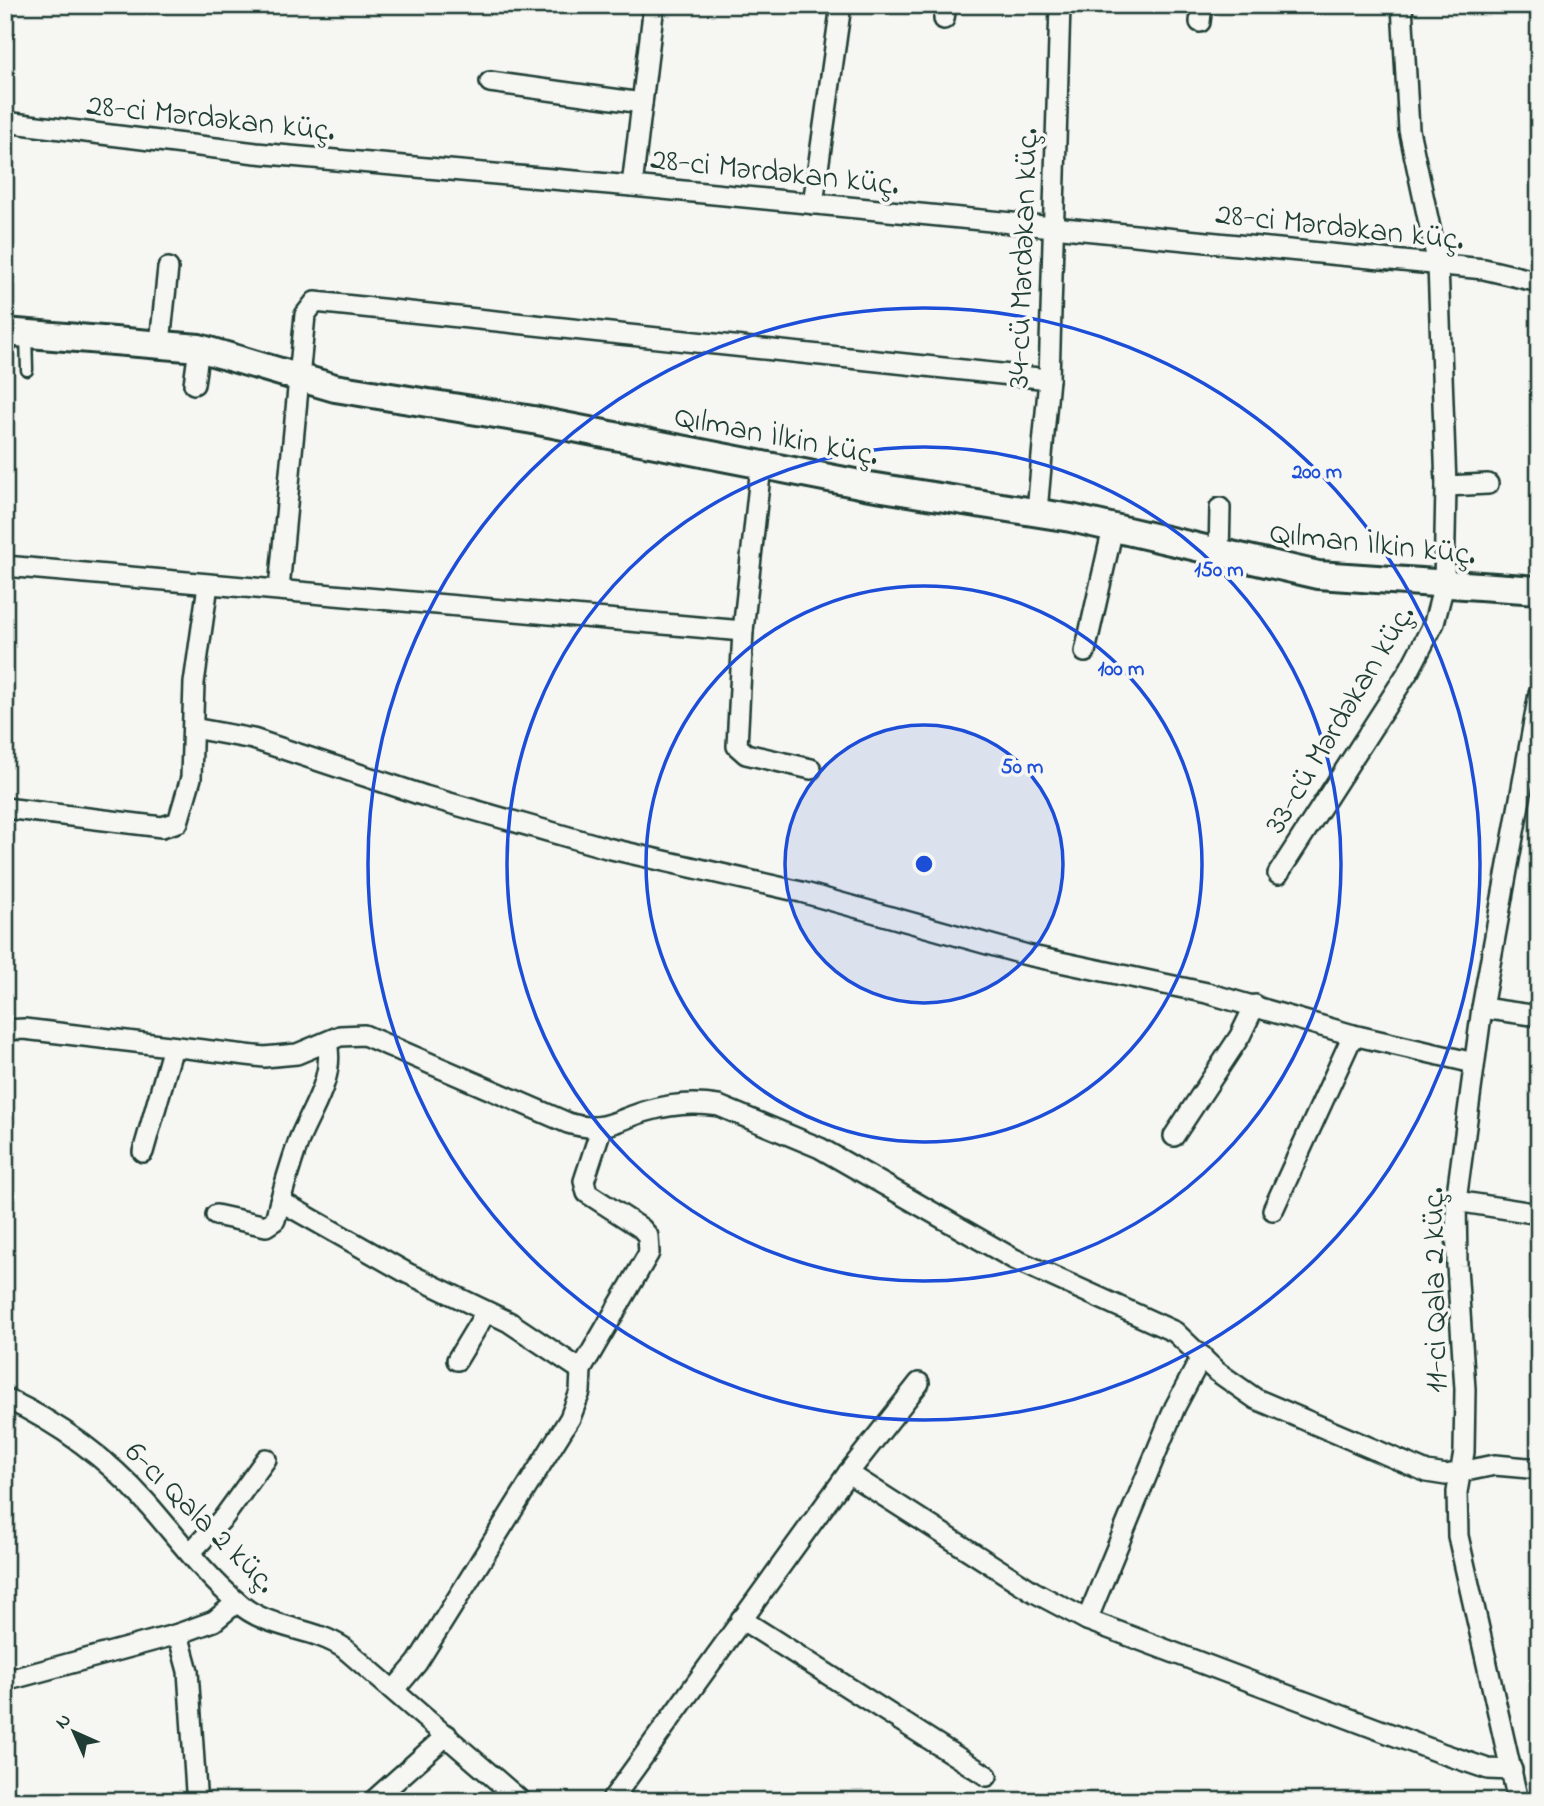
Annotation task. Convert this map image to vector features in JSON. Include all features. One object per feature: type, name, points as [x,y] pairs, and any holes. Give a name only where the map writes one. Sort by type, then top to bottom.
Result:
[{"type":"street","points":[[632,186],[654,5]]},
{"type":"street","points":[[813,204],[841,5]]},
{"type":"street","name":"34-cü Mərdəkan küç.","points":[[1037,511],[1049,379],[1051,227],[1060,5]]},
{"type":"street","name":"33-cü Mərdəkan küç.","points":[[1278,874],[1410,669],[1434,623],[1444,585],[1446,486],[1438,265],[1409,130],[1402,5]]},
{"type":"street","points":[[490,82],[642,103]]},
{"type":"street","name":"28-ci Mərdəkan küç.","points":[[5,122],[256,153],[632,186],[1484,269],[1539,282]]},
{"type":"street","points":[[160,343],[168,268]]},
{"type":"street","points":[[279,589],[305,315],[309,307],[321,302],[1049,379]]},
{"type":"street","name":"Qılman İlkin küç.","points":[[16,333],[199,348],[335,388],[533,420],[761,466],[1037,511],[1219,555],[1318,575],[1539,590]]},
{"type":"street","points":[[194,384],[199,348]]},
{"type":"street","points":[[761,466],[743,631],[737,746],[746,754],[811,769]]},
{"type":"street","points":[[1446,486],[1488,484]]},
{"type":"street","points":[[1219,555],[1220,508]]},
{"type":"street","points":[[1085,652],[1113,528]]},
{"type":"street","points":[[5,566],[743,631]]},
{"type":"street","points":[[5,808],[172,826],[178,822],[189,794],[194,683],[208,585]]},
{"type":"street","name":"11-ci Qala 2 küç.","points":[[1518,1801],[1461,1555],[1457,1509],[1465,1389],[1457,1266],[1456,1201],[1482,1008],[1539,694]]},
{"type":"street","points":[[192,728],[253,739],[413,792],[607,848],[801,892],[1027,955],[1255,1005],[1353,1035],[1474,1063]]},
{"type":"street","points":[[1174,1136],[1240,1036],[1255,1005]]},
{"type":"street","points":[[1482,1008],[1539,1016]]},
{"type":"street","points":[[5,1030],[24,1029],[264,1057],[298,1055],[340,1036],[364,1035],[568,1123],[601,1129],[645,1111],[683,1104],[719,1106],[744,1114],[820,1148],[1014,1259],[1175,1332],[1235,1386],[1290,1416],[1427,1472],[1446,1475],[1495,1465],[1539,1469]]},
{"type":"street","points":[[1273,1210],[1353,1035]]},
{"type":"street","points":[[216,1214],[266,1226],[275,1220],[300,1138],[328,1074],[331,1060],[327,1042]]},
{"type":"street","points":[[144,1152],[173,1047]]},
{"type":"street","points":[[395,1689],[417,1663],[570,1418],[580,1392],[581,1370],[649,1254],[650,1244],[641,1228],[587,1193],[584,1181],[601,1129]]},
{"type":"street","points":[[1456,1201],[1539,1214]]},
{"type":"street","points":[[280,1202],[407,1273],[509,1322],[581,1370]]},
{"type":"street","points":[[457,1360],[486,1312]]},
{"type":"street","points":[[1087,1619],[1175,1407],[1202,1356]]},
{"type":"street","points":[[611,1801],[848,1473],[919,1383]]},
{"type":"street","name":"6-cı Qala 2 küç.","points":[[5,1398],[68,1431],[97,1454],[145,1501],[237,1602],[264,1620],[334,1641],[395,1689],[521,1801]]},
{"type":"street","points":[[190,1553],[224,1517],[266,1459]]},
{"type":"street","points":[[848,1473],[1034,1592],[1087,1619],[1441,1753],[1488,1769],[1512,1770]]},
{"type":"street","points":[[5,1681],[178,1634],[214,1621],[237,1602]]},
{"type":"street","points":[[741,1619],[987,1776]]},
{"type":"street","points":[[178,1634],[188,1671],[196,1791]]},
{"type":"street","points":[[373,1801],[447,1735]]},
{"type":"lane","points":[[16,333],[27,370]]}]
